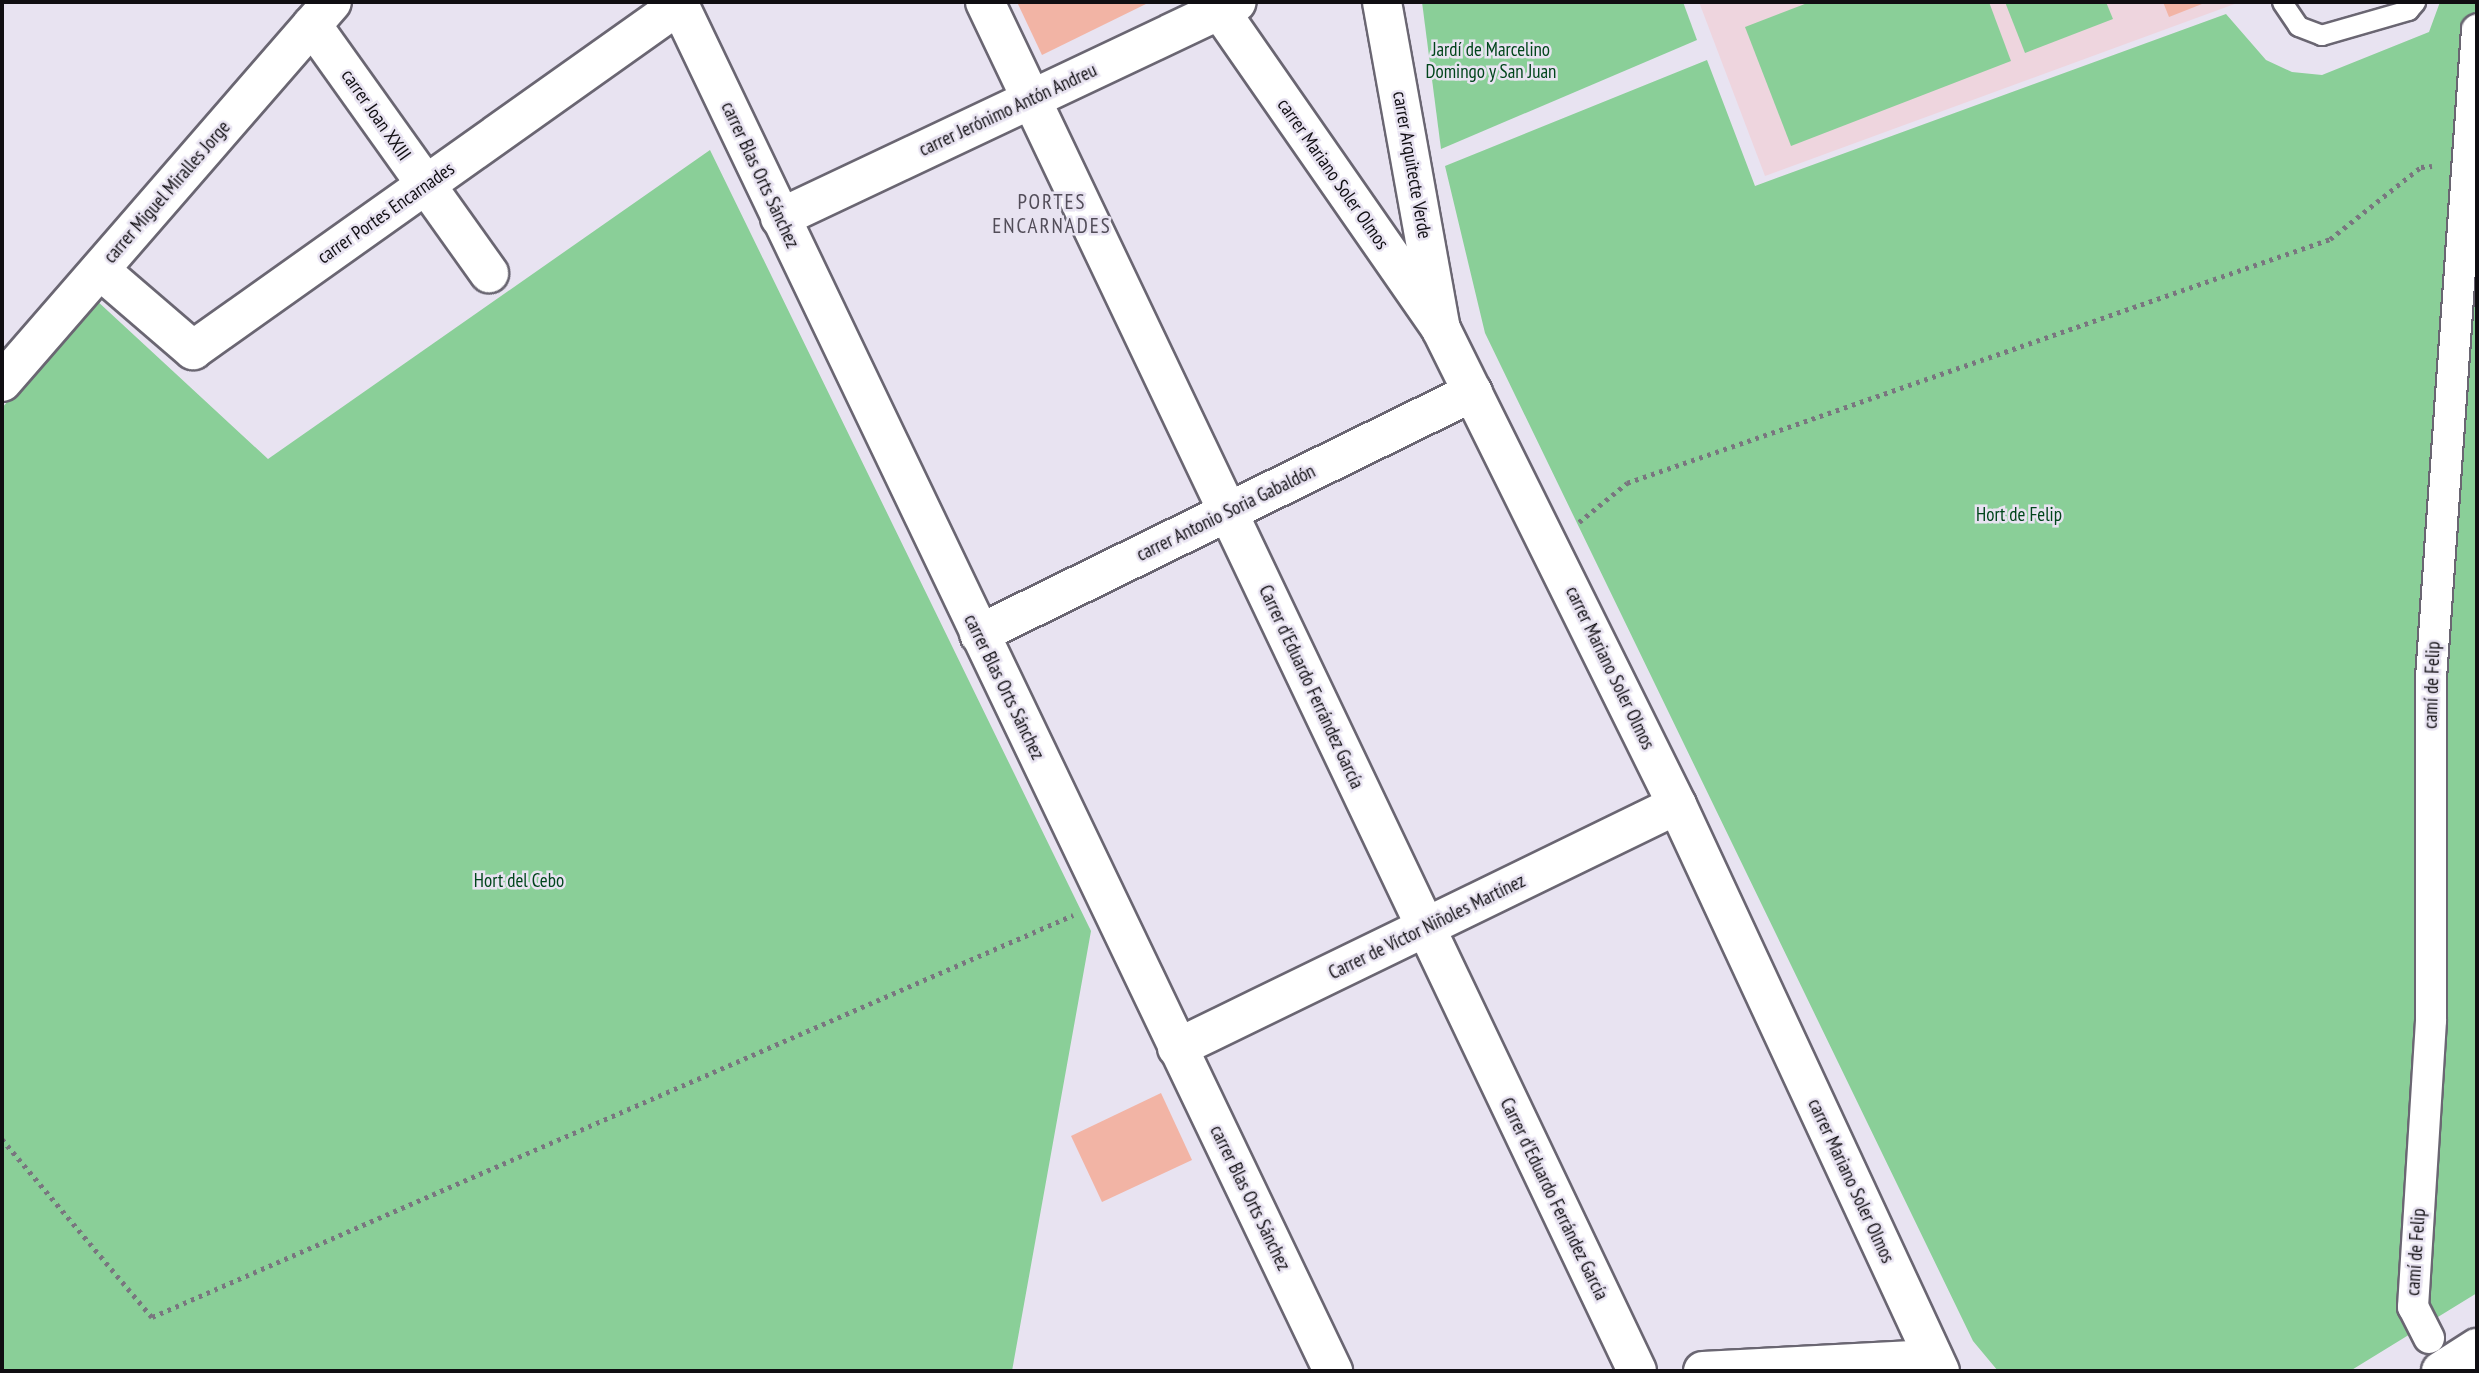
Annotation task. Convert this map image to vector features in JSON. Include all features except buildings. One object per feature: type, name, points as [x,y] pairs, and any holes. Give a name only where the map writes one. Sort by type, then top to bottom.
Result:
[{"type":"street","name":"Carrer d'Eduardo Ferrández García","points":[[985,2],[1637,1371]]},
{"type":"street","name":"carrer Arquitecte Verde","points":[[1382,2],[1441,329]]},
{"type":"street","name":"carrer Portes Encarnades","points":[[100,270],[193,350],[679,3]]},
{"type":"street","name":"carrer Blas Orts Sánchez","points":[[679,3],[1333,1371]]},
{"type":"street","name":"carrer Jerónimo Antón Andreu","points":[[780,218],[1223,5]]},
{"type":"street","name":"carrer Mariano Soler Olmos","points":[[1223,5],[1441,329],[1677,805],[1937,1365]]},
{"type":"street","name":"carrer Joan XXIII","points":[[322,13],[426,184],[489,273]]},
{"type":"street","name":"carrer Miguel Miralles Jorge","points":[[2,382],[322,13]]},
{"type":"street","name":"camí de Felip","points":[[2435,1354],[2413,1307],[2431,1020],[2431,678],[2477,30]]},
{"type":"street","name":"carrer Antonio Soria Gabaldón","points":[[979,634],[1474,392]]},
{"type":"street","name":"Carrer de Víctor Niñoles Martínez","points":[[1177,1048],[1677,805]]},
{"type":"street","points":[[2435,1354],[2477,1349]]},
{"type":"street","points":[[1703,1371],[1937,1365]]},
{"type":"lane","points":[[2282,2],[2298,26],[2321,35],[2408,10],[2415,2]]},
{"type":"path","points":[[1550,546],[1627,483],[2330,239],[2421,167],[2468,162]]},
{"type":"path","points":[[2,1139],[152,1317],[1106,900]]},
{"type":"shaded area","points":[[1699,2],[2240,2],[1765,176]]},
{"type":"green space","name":"Jardí de Marcelino Domingo y San Juan","points":[[1422,2],[1683,2],[1697,40],[1441,149]]},
{"type":"green space","points":[[1810,2],[1989,2],[2011,61],[1791,146],[1745,27]]},
{"type":"green space","points":[[2005,2],[2106,2],[2113,19],[2025,53]]},
{"type":"green space","name":"Hort de Felip","points":[[2440,2],[2477,2],[2477,1293],[2350,1371],[1998,1371],[1973,1341],[1485,333],[1445,166],[1707,60],[1755,186],[2226,14],[2266,60],[2292,72],[2322,75],[2429,32]]},
{"type":"green space","name":"Hort del Cebo","points":[[710,150],[1091,931],[1012,1371],[2,1371],[2,408],[95,299],[268,459]]},
{"type":"district","name":"PORTES ENCARNADES","points":[[1052,214]]}]
